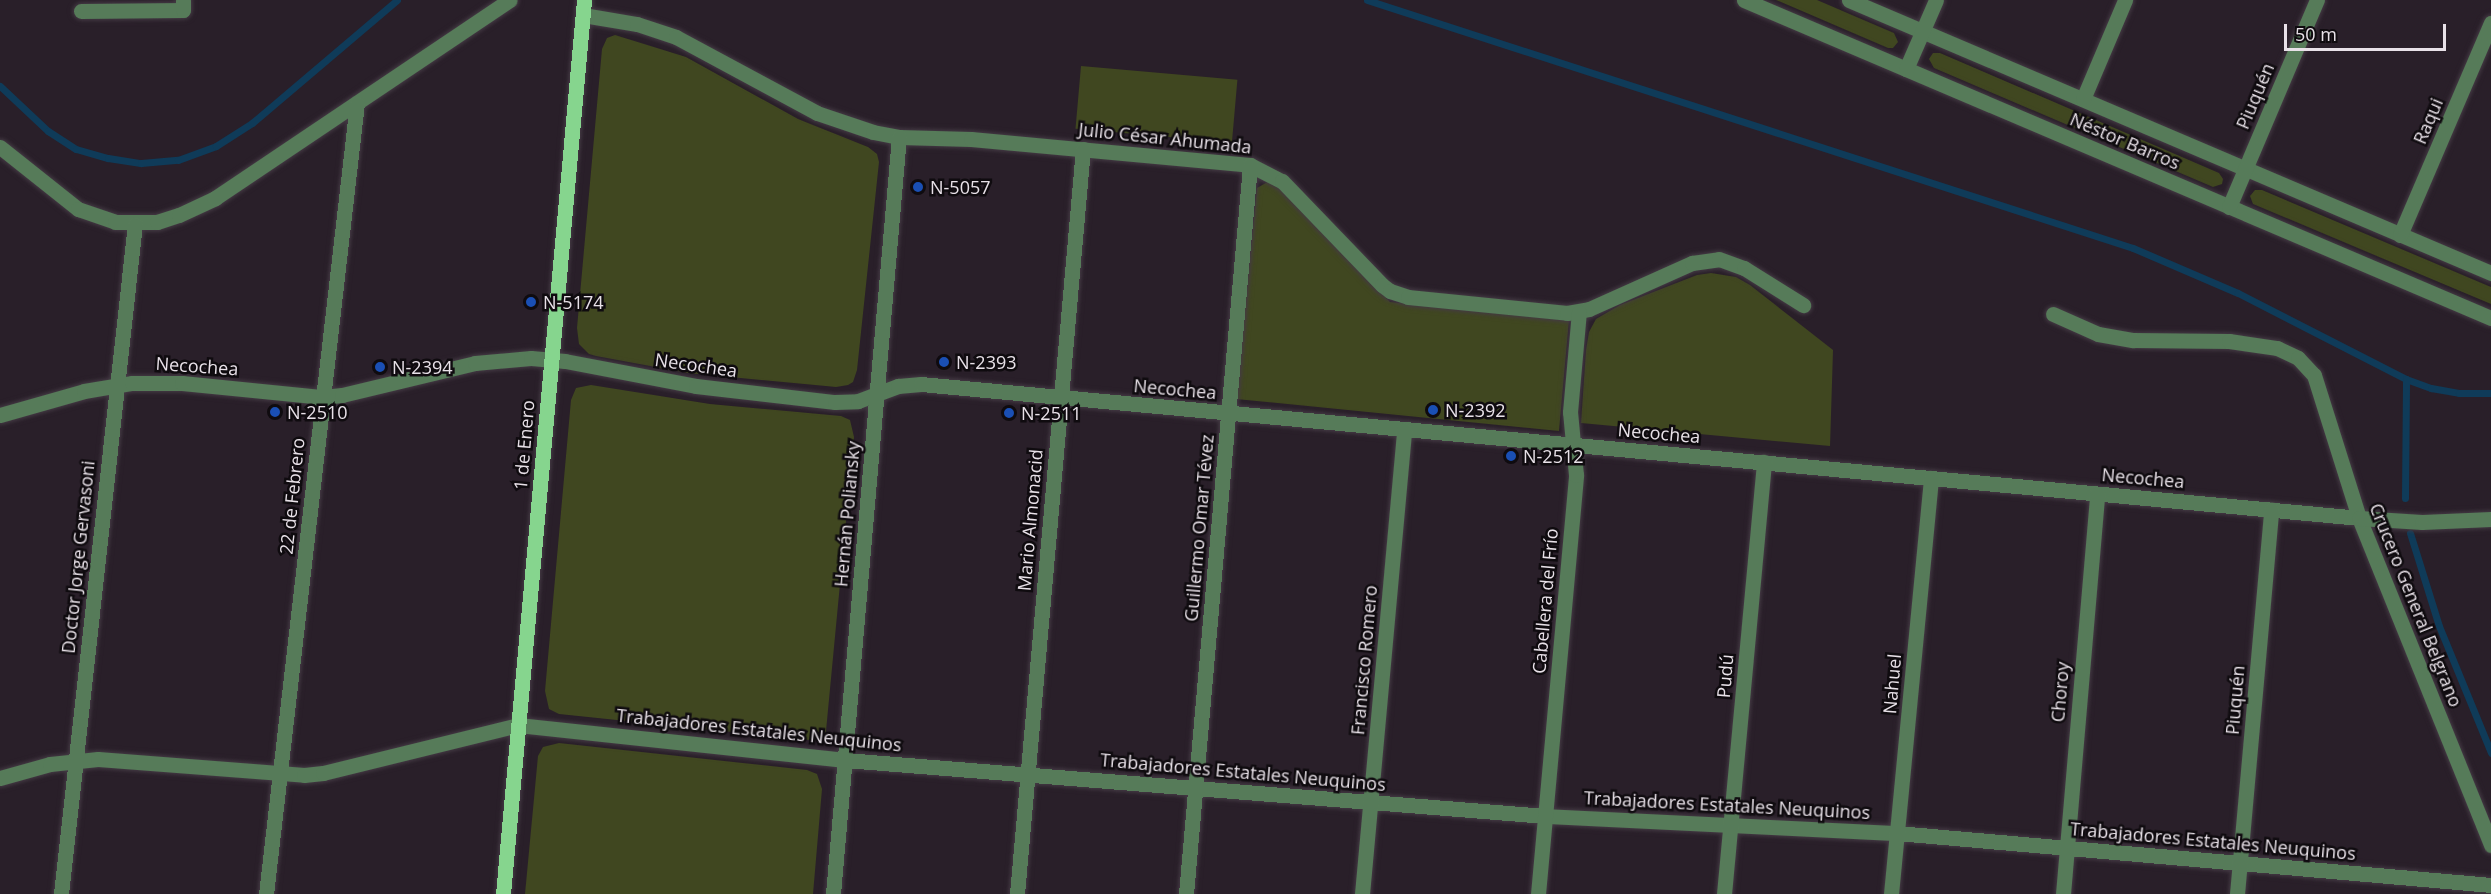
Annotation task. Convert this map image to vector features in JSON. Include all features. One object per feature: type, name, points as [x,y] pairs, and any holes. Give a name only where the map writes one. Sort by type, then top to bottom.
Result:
[{"type":"main road","name":"1 de Enero","points":[[503,894],[584,8]]},
{"type":"street","points":[[0,147],[78,209],[104,220],[135,224],[157,222],[179,215],[215,198],[510,0]]},
{"type":"street","name":"Néstor Barros","points":[[1744,0],[2491,318]]},
{"type":"street","name":"Néstor Barros","points":[[1849,0],[2491,273]]},
{"type":"street","points":[[1906,69],[1936,0]]},
{"type":"street","points":[[2083,99],[2125,0]]},
{"type":"street","name":"Piuquén","points":[[2229,207],[2317,0]]},
{"type":"street","points":[[81,11],[183,5]]},
{"type":"street","name":"Julio César Ahumada","points":[[584,8],[664,32],[716,56],[823,116],[858,128],[899,137],[971,139],[1250,165],[1273,174],[1290,188],[1390,291],[1418,298],[1554,313],[1579,312],[1692,263],[1711,259],[1728,261],[1743,268],[1803,305]]},
{"type":"street","name":"Raqui","points":[[2400,235],[2491,22]]},
{"type":"street","name":"22 de Febrero","points":[[267,894],[357,103]]},
{"type":"street","name":"Hernán Poliansky","points":[[834,894],[899,137]]},
{"type":"street","name":"Mario Almonacid","points":[[1017,894],[1083,149]]},
{"type":"street","name":"Guillermo Omar Tévez","points":[[1186,894],[1250,165]]},
{"type":"street","name":"Doctor Jorge Gervasoni","points":[[61,894],[135,224]]},
{"type":"street","name":"Cabellera del Frío","points":[[1538,894],[1576,475],[1570,412],[1579,312]]},
{"type":"street","name":"Crucero General Belgrano","points":[[2054,314],[2098,334],[2133,340],[2229,341],[2277,348],[2298,358],[2314,375],[2359,518],[2491,846]]},
{"type":"street","name":"Necochea","points":[[0,415],[84,391],[116,385],[182,383],[323,397],[352,393],[494,360],[551,359],[686,385],[835,402],[858,401],[910,384],[2359,518],[2422,522],[2491,519]]},
{"type":"street","name":"Francisco Romero","points":[[1362,894],[1404,429]]},
{"type":"street","name":"Pudú","points":[[1724,894],[1764,462]]},
{"type":"street","name":"Nahuel","points":[[1891,894],[1931,478]]},
{"type":"street","name":"Choroy","points":[[2062,894],[2097,494]]},
{"type":"street","name":"Piuquén","points":[[2237,894],[2271,510]]},
{"type":"street","name":"Trabajadores Estatales Neuquinos","points":[[0,778],[50,764],[76,761],[123,761],[280,774],[323,773],[518,725],[845,760],[1545,816],[1897,833],[2491,885]]},
{"type":"green space","points":[[1776,0],[1817,0],[1894,33],[1898,42],[1893,48],[1888,48]]},
{"type":"green space","points":[[615,35],[686,57],[798,119],[868,147],[877,154],[879,162],[857,370],[853,382],[836,387],[688,373],[596,356],[589,354],[579,344],[577,328],[602,49],[607,38]]},
{"type":"green space","points":[[1933,53],[1940,53],[2219,173],[2223,179],[2222,184],[2213,187],[1934,68],[1929,59]]},
{"type":"green space","points":[[1081,66],[1237,80],[1232,142],[1076,129]]},
{"type":"green space","points":[[1271,180],[1390,302],[1569,320],[1559,431],[1236,399],[1257,188]]},
{"type":"green space","points":[[2255,190],[2262,190],[2491,287],[2491,304],[2253,204],[2250,196]]},
{"type":"green space","points":[[1711,273],[1736,277],[1750,285],[1833,350],[1830,446],[1581,423],[1586,350],[1589,332],[1596,319],[1620,305],[1697,275]]},
{"type":"green space","points":[[591,385],[710,404],[841,416],[850,420],[854,437],[826,731],[820,741],[559,714],[549,709],[545,691],[571,400],[576,388]]},
{"type":"green space","points":[[559,743],[807,770],[817,774],[822,789],[813,894],[525,894],[538,756],[543,747]]},
{"type":"waterway","points":[[0,86],[48,131],[76,149],[108,158],[141,163],[178,160],[216,146],[252,123],[397,0]]},
{"type":"waterway","points":[[1367,0],[2133,248],[2238,293],[2406,379],[2431,388],[2459,393],[2491,393]]},
{"type":"waterway","points":[[2405,498],[2406,379]]},
{"type":"waterway","points":[[2410,533],[2439,626],[2491,753]]},
{"type":"place","name":"N-5057","points":[[918,187]]},
{"type":"place","name":"N-5174","points":[[531,302]]},
{"type":"place","name":"N-2393","points":[[944,362]]},
{"type":"place","name":"N-2394","points":[[380,367]]},
{"type":"place","name":"N-2392","points":[[1433,410]]},
{"type":"place","name":"N-2510","points":[[275,412]]},
{"type":"place","name":"N-2511","points":[[1009,413]]},
{"type":"place","name":"N-2512","points":[[1511,456]]}]
